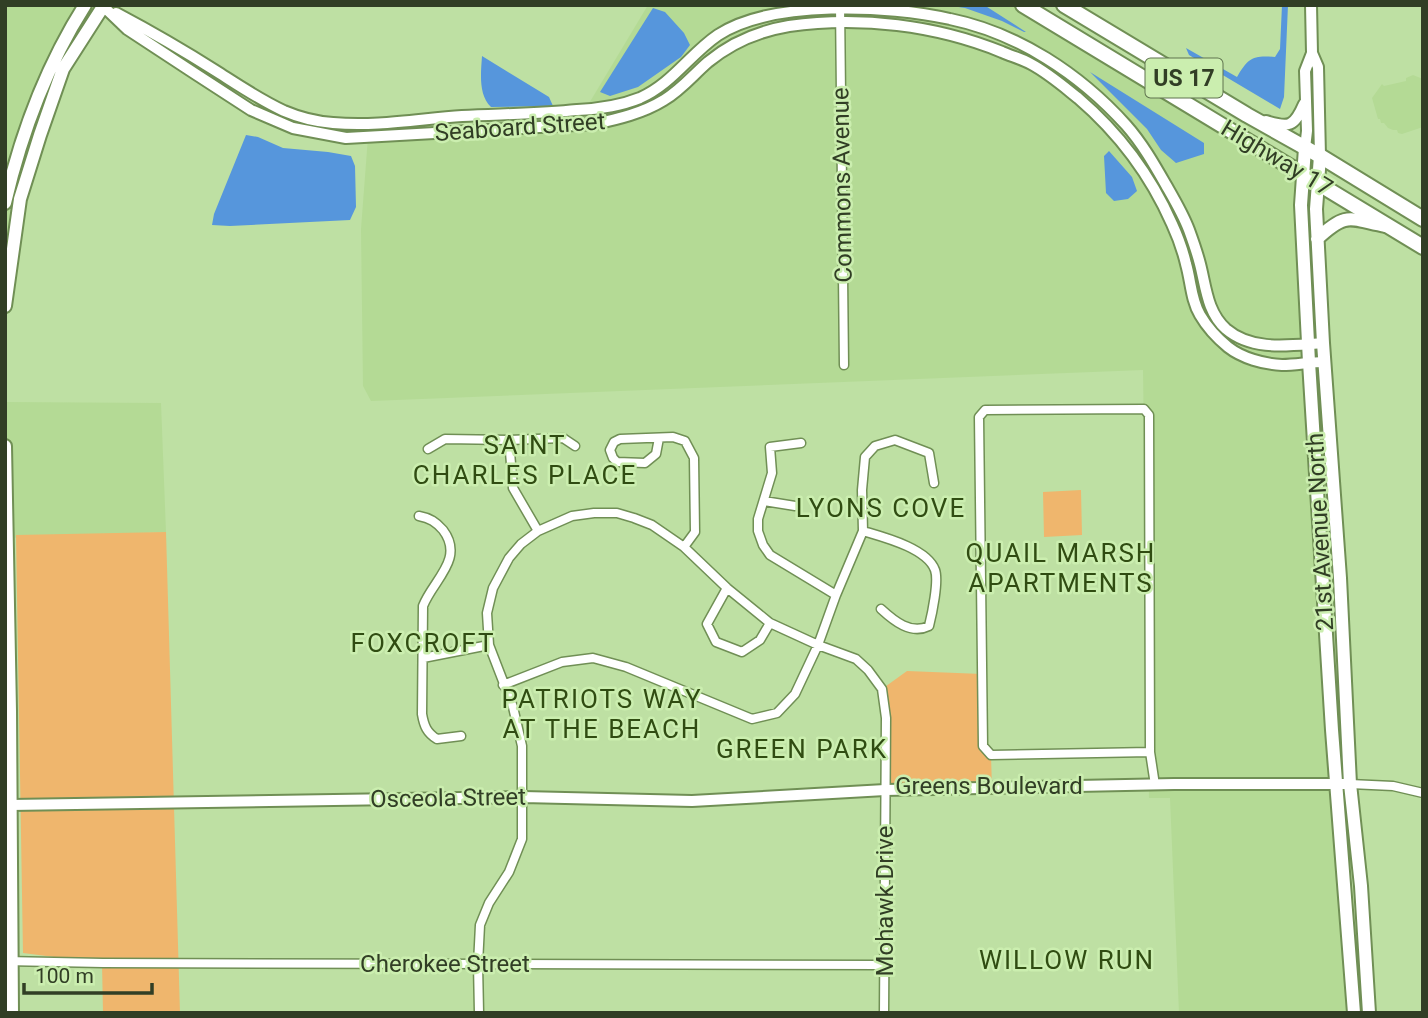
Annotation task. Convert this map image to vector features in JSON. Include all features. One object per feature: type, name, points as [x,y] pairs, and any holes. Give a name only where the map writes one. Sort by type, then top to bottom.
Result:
[{"type":"highway","name":"Highway 17","points":[[1023,5],[1423,247]]},
{"type":"highway","name":"Highway 17","points":[[1064,5],[1423,219]]},
{"type":"main road","points":[[5,203],[16,158],[48,75],[85,5]]},
{"type":"main road","points":[[5,306],[20,199],[40,135],[63,69],[103,6]]},
{"type":"main road","name":"21st Avenue North","points":[[1305,148],[1301,205],[1309,362],[1336,785],[1354,1013]]},
{"type":"main road","name":"21st Avenue North","points":[[1320,156],[1316,209],[1324,362],[1340,578],[1350,784],[1361,886],[1369,1013]]},
{"type":"main road","points":[[1317,239],[1339,220],[1350,218],[1391,227]]},
{"type":"main road","points":[[5,446],[10,711],[9,961],[12,1013]]},
{"type":"street","name":"21st Avenue North","points":[[1311,5],[1312,53],[1318,67],[1320,156]]},
{"type":"street","name":"Seaboard Street","points":[[103,6],[287,112],[330,124],[392,123],[462,116],[607,108],[637,99],[657,89],[695,53],[734,26],[804,9],[840,7],[901,11],[952,19],[1007,37],[1038,53],[1098,97],[1128,128],[1153,162],[1188,228],[1210,307],[1225,328],[1252,343],[1276,346],[1323,342]]},
{"type":"street","name":"Seaboard Street","points":[[103,6],[127,29],[251,110],[293,128],[346,138],[611,121],[648,109],[664,100],[684,86],[708,62],[750,36],[788,26],[878,24],[936,31],[975,41],[1030,64],[1059,82],[1119,138],[1141,166],[1174,226],[1196,306],[1213,333],[1228,347],[1243,357],[1282,365],[1324,362]]},
{"type":"street","name":"Commons Avenue","points":[[840,7],[845,365]]},
{"type":"street","name":"21st Avenue North","points":[[1305,148],[1305,71],[1312,53]]},
{"type":"street","points":[[1247,115],[1284,126],[1296,120],[1306,98]]},
{"type":"street","points":[[1150,752],[991,755],[983,746],[979,416],[985,410],[1147,411],[1150,752],[1154,785]]},
{"type":"street","points":[[659,438],[656,454],[645,463],[617,462],[610,450],[614,442],[620,439],[673,437],[685,441],[694,458],[695,532],[684,547]]},
{"type":"street","points":[[428,449],[445,439],[563,438],[575,446]]},
{"type":"street","points":[[509,440],[513,488],[538,531]]},
{"type":"street","points":[[503,685],[562,662],[593,658],[626,667],[752,719],[777,713],[795,694],[818,645],[863,531],[862,490],[865,457],[875,446],[895,440],[929,453],[934,483]]},
{"type":"street","points":[[802,443],[770,447],[772,473],[758,519],[758,531],[770,555],[836,595]]},
{"type":"street","points":[[764,501],[795,506]]},
{"type":"street","name":"Greens Boulevard","points":[[478,1013],[480,925],[489,903],[509,872],[522,839],[523,797],[522,746],[513,707],[489,645],[487,613],[494,588],[509,558],[521,544],[538,531],[572,516],[617,513],[652,525],[684,547],[727,588],[770,623],[856,659],[869,670],[882,689],[886,718],[885,790],[1350,784],[1393,786],[1423,793]]},
{"type":"street","points":[[419,516],[430,518],[438,525],[450,544],[450,561],[427,596],[424,606],[424,726],[430,735],[437,739],[461,736]]},
{"type":"street","points":[[863,531],[896,541],[925,557],[936,571],[935,600],[929,626],[920,630],[908,628],[881,609]]},
{"type":"street","points":[[727,588],[707,624],[716,642],[742,652],[760,640],[770,623]]},
{"type":"street","points":[[424,658],[489,645]]},
{"type":"street","name":"Osceola Street","points":[[8,805],[523,797],[692,801],[885,790]]},
{"type":"street","name":"Mohawk Drive","points":[[884,1013],[885,790]]},
{"type":"street","name":"Cherokee Street","points":[[9,961],[884,965]]},
{"type":"shaded area","points":[[5,5],[104,5],[63,69],[20,199],[5,306]]},
{"type":"shaded area","points":[[648,5],[1023,5],[1303,174],[1354,1013],[1179,1013],[1170,798],[1149,798],[1143,370],[371,401],[363,386],[361,229],[368,137],[576,125]]},
{"type":"shaded area","points":[[1413,75],[1423,79],[1423,127],[1402,134],[1381,123],[1372,98],[1382,84],[1384,86],[1406,81],[1406,78]]},
{"type":"shaded area","points":[[5,402],[161,403],[166,532],[5,538]]},
{"type":"shaded area","points":[[1081,490],[1082,535],[1044,537],[1043,492]]},
{"type":"shaded area","points":[[166,532],[180,1013],[103,1013],[102,963],[23,953],[16,535]]},
{"type":"shaded area","points":[[907,671],[982,674],[983,745],[991,755],[992,788],[885,790],[882,689]]},
{"type":"water","points":[[945,5],[984,5],[1026,32],[965,8]]},
{"type":"water","points":[[1282,5],[1288,5],[1284,97],[1280,109],[1189,55],[1186,48],[1237,77],[1252,59],[1275,57],[1280,49]]},
{"type":"water","points":[[653,8],[665,12],[684,33],[690,45],[681,57],[638,87],[610,96],[600,92]]},
{"type":"water","points":[[482,56],[549,97],[553,106],[491,107],[482,90]]},
{"type":"water","points":[[1090,72],[1204,143],[1204,154],[1176,163],[1161,150],[1147,129]]},
{"type":"water","points":[[246,135],[283,148],[351,156],[355,166],[356,207],[350,220],[212,225]]},
{"type":"water","points":[[1109,151],[1132,177],[1137,191],[1128,199],[1114,201],[1106,193],[1104,156]]},
{"type":"district","name":"SAINT CHARLES PLACE","points":[[525,460]]},
{"type":"district","name":"LYONS COVE","points":[[881,508]]},
{"type":"district","name":"QUAIL MARSH APARTMENTS","points":[[1061,568]]},
{"type":"district","name":"FOXCROFT","points":[[423,643]]},
{"type":"district","name":"PATRIOTS WAY AT THE BEACH","points":[[602,714]]},
{"type":"district","name":"GREEN PARK","points":[[802,749]]},
{"type":"district","name":"WILLOW RUN","points":[[1067,960]]}]
